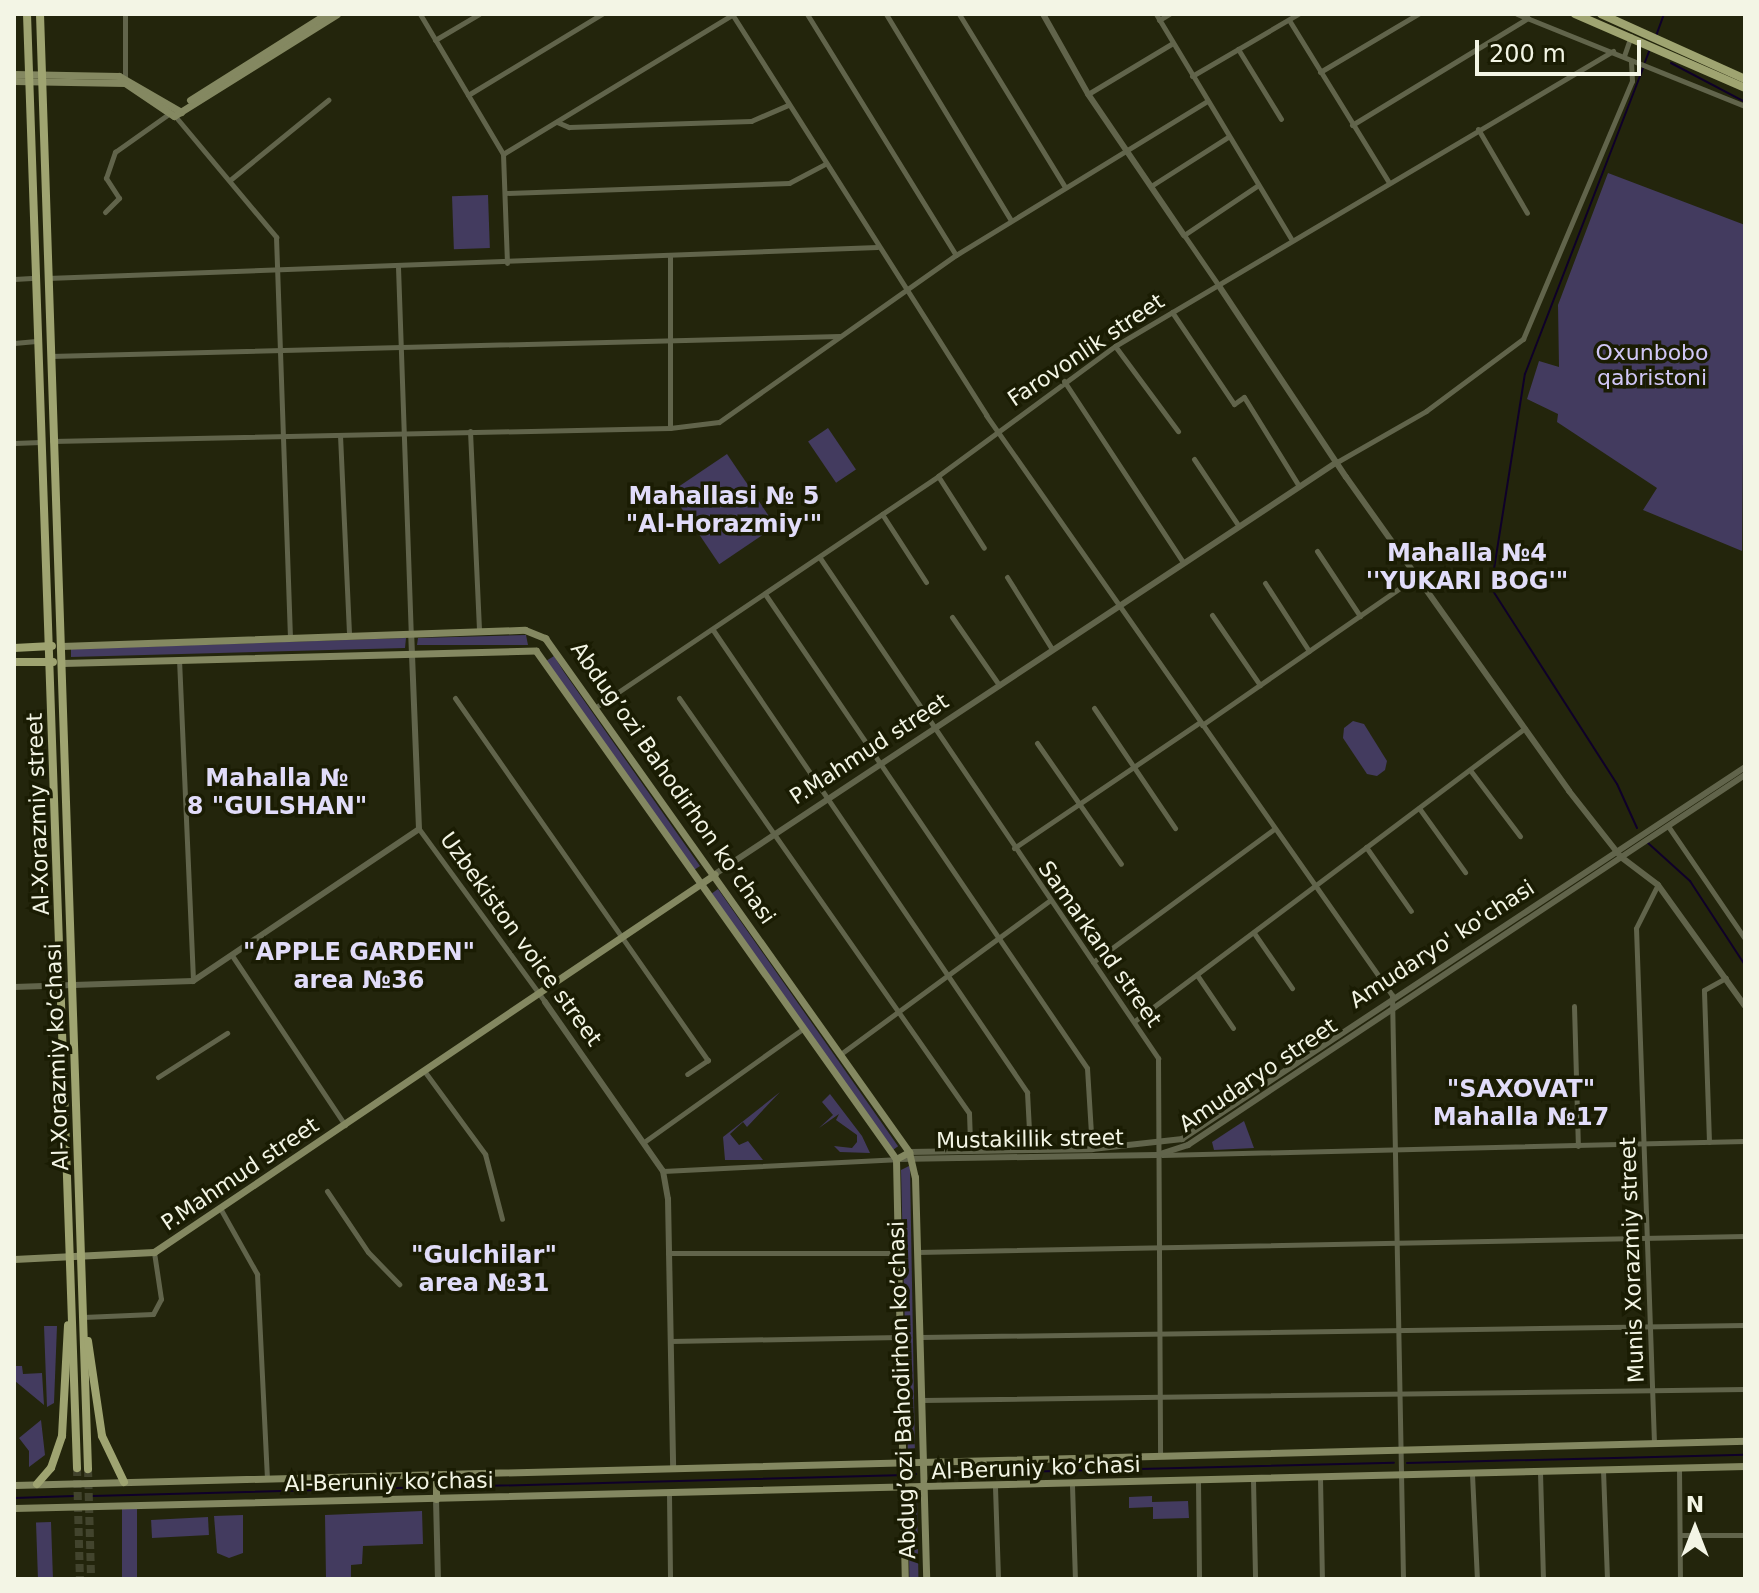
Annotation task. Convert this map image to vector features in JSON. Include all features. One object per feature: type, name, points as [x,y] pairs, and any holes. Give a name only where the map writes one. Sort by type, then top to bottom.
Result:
[{"type":"main road","name":"Al-Xorazmiy street","points":[[27,14],[41,278],[39,341],[46,442],[77,1468]]},
{"type":"main road","points":[[40,14],[42,77]]},
{"type":"main road","points":[[176,112],[326,14]]},
{"type":"main road","points":[[176,112],[337,14]]},
{"type":"main road","points":[[1575,14],[1635,34],[1745,79]]},
{"type":"main road","points":[[1601,14],[1635,34]]},
{"type":"main road","points":[[1691,56],[1745,88]]},
{"type":"main road","points":[[14,74],[29,77],[125,77],[176,112]]},
{"type":"main road","points":[[14,81],[29,77]]},
{"type":"main road","points":[[42,77],[125,83],[176,112]]},
{"type":"main road","name":"Al-Xorazmiy ko’chasi","points":[[42,77],[41,278],[50,355],[46,442],[62,663],[86,1258],[83,1317],[88,1469]]},
{"type":"main road","name":"Abdug’ozi Bahodirhon ko’chasi","points":[[14,648],[525,630],[545,638],[842,1053],[910,1155],[921,1337],[926,1579]]},
{"type":"main road","name":"Abdug’ozi Bahodirhon ko’chasi","points":[[14,662],[62,663],[412,650],[536,651],[801,1030],[896,1159],[905,1579]]},
{"type":"main road","name":"P.Mahmud street","points":[[14,1259],[86,1258],[154,1252],[542,998],[715,874]]},
{"type":"main road","points":[[896,1159],[910,1155]]},
{"type":"main road","points":[[37,1484],[51,1468],[62,1436],[62,1371],[72,1300]]},
{"type":"main road","points":[[83,1317],[102,1436],[124,1482]]},
{"type":"main road","name":"Al-Beruniy ko’chasi","points":[[14,1485],[1745,1441]]},
{"type":"main road","name":"Al-Beruniy ko’chasi","points":[[14,1508],[924,1489],[1745,1466]]},
{"type":"main road","points":[[436,1474],[436,1499]]},
{"type":"street","points":[[125,14],[125,77]]},
{"type":"street","points":[[420,14],[503,154],[507,263]]},
{"type":"street","points":[[435,40],[479,14]]},
{"type":"street","points":[[468,95],[602,14]]},
{"type":"street","points":[[503,154],[733,14],[877,247],[999,431],[1273,830],[1392,995],[1395,1005],[1403,1579]]},
{"type":"street","points":[[807,14],[956,255]]},
{"type":"street","points":[[886,14],[1011,220]]},
{"type":"street","points":[[959,14],[1065,187]]},
{"type":"street","points":[[1043,14],[1124,151],[1417,576],[1619,854],[1658,885],[1745,1006]]},
{"type":"street","points":[[1169,14],[1158,17],[1291,239]]},
{"type":"street","points":[[1192,76],[1298,14]]},
{"type":"street","points":[[1320,72],[1418,14]]},
{"type":"street","points":[[1517,14],[1745,106]]},
{"type":"street","points":[[1352,125],[1528,18]]},
{"type":"street","points":[[1289,20],[1388,181]]},
{"type":"street","points":[[1624,56],[1635,34]]},
{"type":"street","points":[[1088,94],[1173,43]]},
{"type":"street","points":[[1238,49],[1281,119]]},
{"type":"street","name":"Farovonlik street","points":[[596,707],[938,476],[1115,346],[1219,286],[1388,181],[1613,51]]},
{"type":"street","points":[[1426,411],[1523,339],[1632,81],[1634,62]]},
{"type":"street","points":[[230,180],[328,100]]},
{"type":"street","points":[[14,443],[670,428],[719,422],[904,289],[1207,101]]},
{"type":"street","points":[[556,122],[569,127],[751,121],[788,105]]},
{"type":"street","points":[[105,212],[119,198],[106,178],[115,152],[176,112],[276,237],[280,436],[290,638]]},
{"type":"street","points":[[1478,129],[1527,213]]},
{"type":"street","points":[[1151,186],[1228,137]]},
{"type":"street","points":[[505,193],[789,183],[825,164]]},
{"type":"street","points":[[1184,235],[1257,186]]},
{"type":"street","points":[[14,279],[877,247]]},
{"type":"street","points":[[670,256],[670,428]]},
{"type":"street","name":"Uzbekiston voice street","points":[[398,267],[419,829],[663,1171]]},
{"type":"street","points":[[1172,312],[1234,404],[1244,397],[1299,486]]},
{"type":"street","points":[[50,355],[279,354],[840,336]]},
{"type":"street","points":[[1337,462],[1426,411],[1528,340]]},
{"type":"street","points":[[14,343],[39,341]]},
{"type":"street","points":[[1115,346],[1178,431]]},
{"type":"street","points":[[1064,381],[1183,562]]},
{"type":"street","points":[[470,431],[479,631]]},
{"type":"street","points":[[340,435],[349,636]]},
{"type":"street","points":[[1194,459],[1238,525]]},
{"type":"street","name":"P.Mahmud street","points":[[715,874],[1337,462]]},
{"type":"street","points":[[938,476],[984,548]]},
{"type":"street","points":[[882,514],[926,582]]},
{"type":"street","points":[[1317,551],[1360,616]]},
{"type":"street","name":"Samarkand street","points":[[820,558],[1014,848],[1136,1020],[1158,1058],[1160,1456]]},
{"type":"street","points":[[1014,848],[1134,765],[1260,685],[1417,576]]},
{"type":"street","points":[[1007,577],[1052,649]]},
{"type":"street","points":[[1265,583],[1309,651]]},
{"type":"street","points":[[765,594],[1087,1068],[1092,1149]]},
{"type":"street","points":[[1212,615],[1260,685]]},
{"type":"street","points":[[952,617],[999,685]]},
{"type":"street","points":[[713,630],[1027,1092],[1030,1149]]},
{"type":"street","points":[[536,651],[545,638]]},
{"type":"street","points":[[179,658],[193,981]]},
{"type":"street","points":[[455,698],[708,1060],[687,1074]]},
{"type":"street","points":[[679,698],[969,1113],[970,1151]]},
{"type":"street","points":[[1094,708],[1175,828]]},
{"type":"street","points":[[1136,1020],[1525,728]]},
{"type":"street","points":[[1037,743],[1121,864]]},
{"type":"street","name":"Amudaryo' ko'chasi","points":[[1157,1145],[1182,1139],[1392,995],[1619,854],[1745,767]]},
{"type":"street","points":[[1470,770],[1520,836]]},
{"type":"street","name":"Amudaryo street","points":[[1157,1155],[1188,1145],[1619,854],[1745,775]]},
{"type":"street","points":[[1419,808],[1465,872]]},
{"type":"street","points":[[1668,826],[1745,939]]},
{"type":"street","points":[[14,987],[193,981],[233,957],[419,829]]},
{"type":"street","points":[[1093,962],[1273,830]]},
{"type":"street","points":[[1366,847],[1411,911]]},
{"type":"street","name":"Munis Xorazmiy street","points":[[1654,1443],[1647,1144],[1636,928],[1656,888]]},
{"type":"street","points":[[842,1053],[1050,900]]},
{"type":"street","points":[[1254,933],[1292,988]]},
{"type":"street","name":"P.Mahmud street","points":[[233,957],[278,1017],[345,1125]]},
{"type":"street","points":[[1197,975],[1233,1028]]},
{"type":"street","points":[[1709,1142],[1704,990],[1726,978]]},
{"type":"street","points":[[1574,1006],[1578,1146]]},
{"type":"street","points":[[644,1142],[801,1030]]},
{"type":"street","points":[[158,1077],[227,1033]]},
{"type":"street","points":[[425,1072],[485,1154],[502,1219]]},
{"type":"street","name":"Mustakillik street","points":[[910,1155],[1397,1151],[1745,1141]]},
{"type":"street","name":"Mustakillik street","points":[[910,1155],[1157,1145]]},
{"type":"street","points":[[673,1466],[663,1171],[896,1159]]},
{"type":"street","points":[[327,1191],[368,1252],[399,1284]]},
{"type":"street","name":"Al-Beruniy ko’chasi","points":[[220,1208],[257,1274],[267,1477]]},
{"type":"street","points":[[917,1252],[1745,1236]]},
{"type":"street","name":"P.Mahmud street","points":[[83,1317],[153,1314],[161,1299],[154,1252]]},
{"type":"street","points":[[667,1253],[898,1253]]},
{"type":"street","points":[[921,1337],[1745,1325]]},
{"type":"street","points":[[670,1341],[900,1337]]},
{"type":"street","points":[[922,1400],[1745,1389]]},
{"type":"street","points":[[1679,1468],[1680,1579]]},
{"type":"street","points":[[1603,1470],[1607,1579]]},
{"type":"street","points":[[1540,1472],[1543,1579]]},
{"type":"street","points":[[1472,1474],[1477,1579]]},
{"type":"street","points":[[1320,1478],[1322,1579]]},
{"type":"street","points":[[1253,1480],[1255,1579]]},
{"type":"street","points":[[1198,1481],[1199,1579]]},
{"type":"street","points":[[1072,1485],[1075,1579]]},
{"type":"street","points":[[995,1487],[998,1579]]},
{"type":"street","points":[[669,1494],[670,1579]]},
{"type":"street","points":[[436,1499],[438,1579]]},
{"type":"street","points":[[1680,1535],[1745,1535]]},
{"type":"green space","name":"Oxunbobo qabristoni","points":[[1608,173],[1745,225],[1742,551],[1643,510],[1657,488],[1557,422],[1558,414],[1527,399],[1539,361],[1559,367],[1558,305]]},
{"type":"green space","points":[[488,195],[490,248],[454,249],[452,196]]},
{"type":"green space","points":[[828,428],[856,469],[836,483],[808,441]]},
{"type":"green space","points":[[727,454],[776,526],[719,564],[671,492]]},
{"type":"green space","points":[[526,635],[528,645],[417,645],[418,638]]},
{"type":"green space","points":[[406,638],[405,648],[71,657],[71,649]]},
{"type":"green space","points":[[554,656],[700,866],[694,870],[546,661]]},
{"type":"green space","points":[[1353,721],[1364,724],[1387,761],[1385,770],[1377,776],[1367,774],[1343,738],[1344,728]]},
{"type":"green space","points":[[718,889],[898,1146],[891,1151],[711,894]]},
{"type":"green space","points":[[780,1092],[747,1127],[743,1122],[730,1134],[739,1145],[748,1141],[763,1160],[725,1160],[723,1137]]},
{"type":"green space","points":[[830,1094],[862,1136],[870,1153],[840,1152],[834,1146],[852,1148],[857,1142],[857,1135],[836,1120],[839,1114],[819,1128],[833,1115],[822,1102]]},
{"type":"green space","points":[[1244,1121],[1254,1148],[1214,1150],[1212,1142]]},
{"type":"green space","points":[[909,1166],[915,1455],[908,1453],[901,1170]]},
{"type":"green space","points":[[44,1326],[57,1326],[54,1403],[47,1407]]},
{"type":"green space","points":[[15,1366],[22,1366],[23,1374],[42,1373],[44,1405],[15,1381]]},
{"type":"green space","points":[[41,1420],[45,1455],[29,1467],[29,1451],[19,1438]]},
{"type":"green space","points":[[1152,1496],[1152,1502],[1188,1501],[1189,1518],[1153,1519],[1153,1507],[1129,1508],[1129,1497]]},
{"type":"green space","points":[[908,1497],[917,1497],[918,1579],[909,1579]]},
{"type":"green space","points":[[122,1509],[137,1509],[137,1579],[122,1579]]},
{"type":"green space","points":[[422,1511],[423,1544],[363,1546],[362,1564],[351,1565],[351,1579],[326,1579],[325,1515]]},
{"type":"green space","points":[[243,1515],[243,1553],[229,1558],[217,1553],[214,1516]]},
{"type":"green space","points":[[208,1517],[209,1535],[152,1538],[151,1520]]},
{"type":"green space","points":[[51,1522],[53,1579],[38,1579],[36,1523]]},
{"type":"waterway","points":[[1656,36],[1664,14]]},
{"type":"waterway","points":[[1645,62],[1650,49]]},
{"type":"waterway","points":[[1671,63],[1745,102]]},
{"type":"waterway","points":[[1637,828],[1617,784],[1491,588],[1525,374],[1643,68]]},
{"type":"waterway","points":[[1648,843],[1690,881],[1745,965]]},
{"type":"waterway","points":[[1407,1463],[1745,1455]]},
{"type":"waterway","points":[[936,1474],[1394,1463]]},
{"type":"waterway","points":[[911,1474],[916,1474]]},
{"type":"waterway","points":[[446,1487],[897,1475]]},
{"type":"waterway","points":[[92,1496],[425,1487]]},
{"type":"waterway","points":[[14,1498],[74,1496]]},
{"type":"tunnel","points":[[77,1468],[80,1579]]},
{"type":"tunnel","points":[[88,1469],[91,1579]]},
{"type":"district","name":"Mahallasi № 5 \"Аl-Horazmiy'\"","points":[[724,511]]},
{"type":"district","name":"Mahalla №4 ''YUKARI BOG'\"","points":[[1467,568]]},
{"type":"district","name":"Mahalla № 8 \"GULSHAN\"","points":[[277,793]]},
{"type":"district","name":"\"APPLE GARDEN\" area №36","points":[[359,967]]},
{"type":"district","name":"\"SAXOVAT\" Mahalla №17","points":[[1521,1104]]},
{"type":"district","name":"\"Gulchilar\" area №31","points":[[484,1270]]}]
